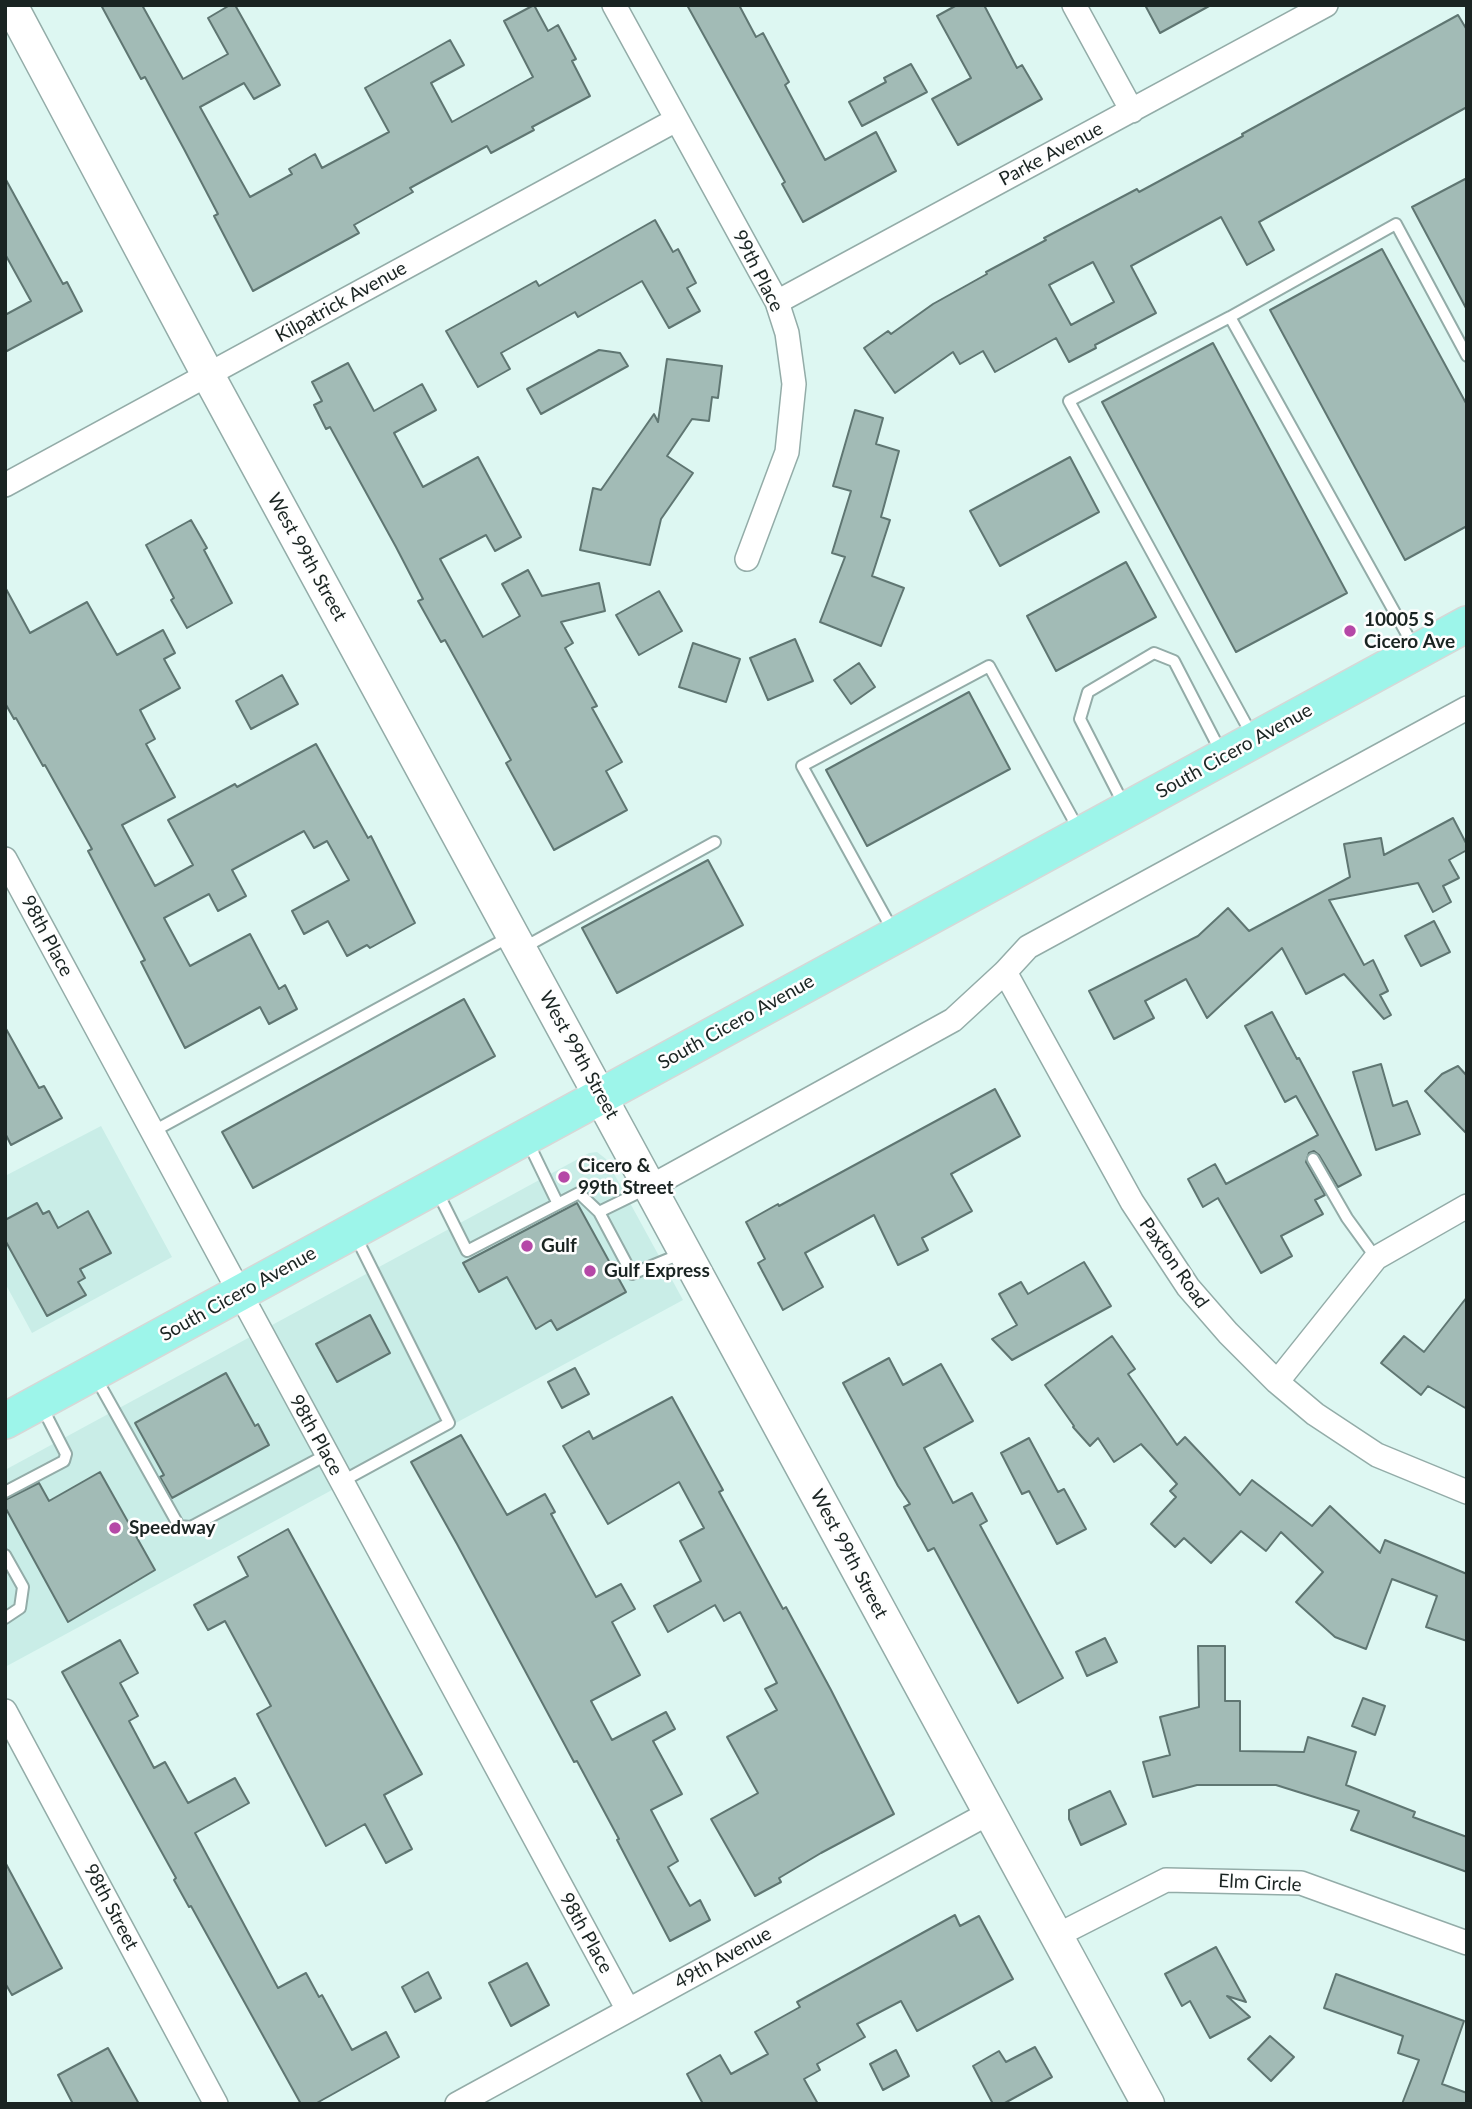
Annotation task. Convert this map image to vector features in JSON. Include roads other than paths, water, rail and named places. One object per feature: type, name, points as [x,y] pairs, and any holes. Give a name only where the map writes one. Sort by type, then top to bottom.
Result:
[{"type":"main road","name":"South Cicero Avenue","points":[[5,1420],[1467,624]]},
{"type":"street","name":"West 99th Street","points":[[12,5],[208,375],[1148,2104]]},
{"type":"street","name":"99th Place","points":[[614,5],[777,302],[787,332],[794,384],[787,452],[747,559]]},
{"type":"street","points":[[1074,5],[1132,111]]},
{"type":"street","name":"Parke Avenue","points":[[777,302],[1326,5]]},
{"type":"street","name":"Kilpatrick Avenue","points":[[5,485],[676,120]]},
{"type":"street","points":[[650,1187],[953,1020],[1006,972],[1028,947],[1467,708]]},
{"type":"street","name":"98th Place","points":[[5,859],[628,2010]]},
{"type":"street","name":"Paxton Road","points":[[1006,972],[1132,1202],[1188,1287],[1228,1333],[1315,1414],[1377,1455],[1467,1492]]},
{"type":"street","points":[[1278,1382],[1376,1258],[1467,1206]]},
{"type":"street","name":"98th Street","points":[[5,1711],[216,2104]]},
{"type":"street","name":"49th Avenue","points":[[457,2104],[989,1813]]},
{"type":"street","name":"Elm Circle","points":[[1056,1936],[1166,1880],[1301,1882],[1467,1943]]},
{"type":"lane","points":[[1255,740],[1069,401],[1230,317],[1396,223],[1467,356]]},
{"type":"lane","points":[[1230,317],[1417,651]]},
{"type":"lane","points":[[1126,810],[1080,719],[1088,692],[1154,653],[1174,661],[1223,757]]},
{"type":"lane","points":[[895,935],[802,766],[813,760],[989,666],[1081,834]]},
{"type":"lane","points":[[152,1132],[715,842]]},
{"type":"lane","points":[[526,1137],[558,1204]]},
{"type":"lane","points":[[1313,1159],[1347,1218],[1376,1258]]},
{"type":"lane","points":[[435,1187],[467,1251],[579,1193],[599,1212],[632,1274],[685,1252]]},
{"type":"lane","points":[[599,1212],[650,1187]]},
{"type":"lane","points":[[341,1482],[449,1423],[353,1231]]},
{"type":"lane","points":[[93,1373],[179,1526],[191,1527],[326,1455]]},
{"type":"lane","points":[[5,1492],[64,1461],[66,1454],[39,1402]]},
{"type":"lane","points":[[5,1555],[23,1587],[20,1608],[5,1618]]},
{"type":"place","name":"10005 S Cicero Ave","points":[[1350,631]]},
{"type":"place","name":"Cicero & 99th Street","points":[[564,1177]]},
{"type":"place","name":"Gulf","points":[[527,1246]]},
{"type":"place","name":"Gulf Express","points":[[590,1271]]},
{"type":"place","name":"Speedway","points":[[115,1528]]}]
